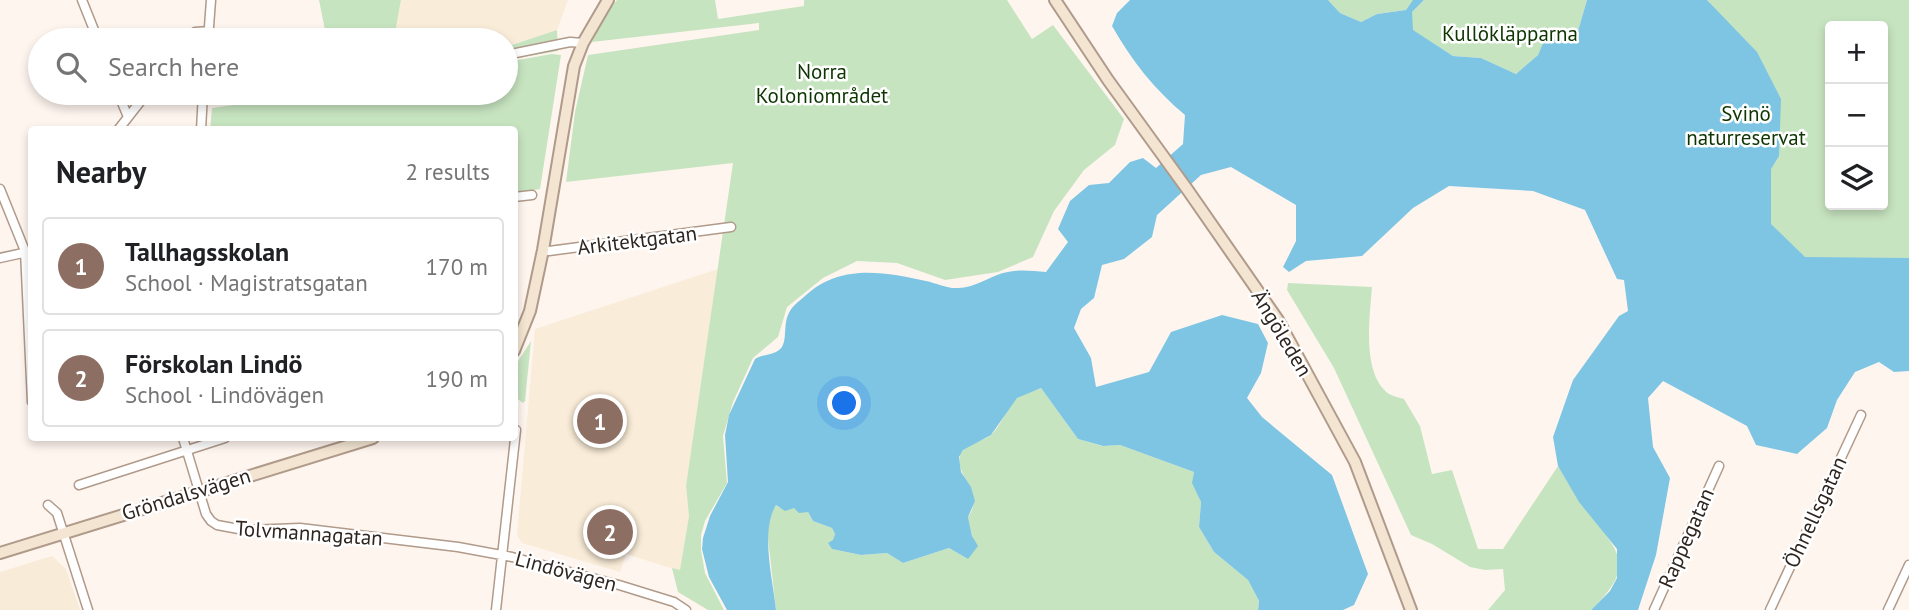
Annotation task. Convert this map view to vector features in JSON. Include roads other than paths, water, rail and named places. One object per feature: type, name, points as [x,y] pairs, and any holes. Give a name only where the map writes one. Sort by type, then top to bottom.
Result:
[{"type":"main road","points":[[518,341],[530,311],[543,250],[574,66],[583,43],[608,0]]},
{"type":"main road","name":"Ängöleden","points":[[1045,0],[1108,80],[1278,320],[1355,462],[1411,610]]},
{"type":"main road","name":"Ängöleden","points":[[1055,0],[1108,80]]},
{"type":"main road","name":"Gröndalsvägen","points":[[0,553],[363,441]]},
{"type":"street","points":[[82,0],[93,28]]},
{"type":"street","points":[[209,28],[211,0]]},
{"type":"street","points":[[518,53],[570,42],[583,43]]},
{"type":"street","points":[[123,105],[128,117]]},
{"type":"street","points":[[121,126],[138,105]]},
{"type":"street","points":[[201,126],[202,105]]},
{"type":"street","points":[[0,189],[28,251],[0,258]]},
{"type":"street","points":[[518,197],[532,195]]},
{"type":"street","name":"Arkitektgatan","points":[[543,250],[731,227]]},
{"type":"street","name":"Öhnellsgatan","points":[[1770,610],[1861,415]]},
{"type":"street","name":"Tolvmannagatan","points":[[184,441],[197,490],[211,521],[232,529],[261,531],[300,528],[443,546]]},
{"type":"street","points":[[79,485],[216,441]]},
{"type":"street","points":[[496,610],[515,441]]},
{"type":"street","name":"Rappegatan","points":[[1656,609],[1719,466]]},
{"type":"street","points":[[48,505],[57,513],[89,610]]},
{"type":"street","name":"Lindövägen","points":[[443,546],[502,555],[619,585],[674,602],[686,610]]},
{"type":"street","points":[[1888,610],[1909,565]]},
{"type":"water","points":[[1130,0],[1328,0],[1340,13],[1361,22],[1377,14],[1406,10],[1413,0],[1424,0],[1412,12],[1413,30],[1453,56],[1481,58],[1516,74],[1538,55],[1543,43],[1578,31],[1587,0],[1707,0],[1757,52],[1781,99],[1779,156],[1771,169],[1771,224],[1805,257],[1909,258],[1909,371],[1894,372],[1879,362],[1855,372],[1837,400],[1827,428],[1797,454],[1756,445],[1747,426],[1663,381],[1648,398],[1653,447],[1670,478],[1656,555],[1638,610],[1591,610],[1610,591],[1617,578],[1617,549],[1579,502],[1558,466],[1553,437],[1573,380],[1619,316],[1628,311],[1624,280],[1617,279],[1585,210],[1533,191],[1449,186],[1413,208],[1362,256],[1306,261],[1289,272],[1283,267],[1296,241],[1296,205],[1231,167],[1201,175],[1157,215],[1152,237],[1124,259],[1102,265],[1094,298],[1081,309],[1074,328],[1091,358],[1096,387],[1149,372],[1171,332],[1222,315],[1258,324],[1268,343],[1261,373],[1247,398],[1262,417],[1332,475],[1368,574],[1354,605],[1343,610],[1258,610],[1259,601],[1248,580],[1214,552],[1199,527],[1201,502],[1192,483],[1194,472],[1120,445],[1103,446],[1078,439],[1041,388],[1017,398],[991,435],[963,450],[959,457],[961,472],[971,487],[975,501],[968,517],[972,536],[978,546],[968,559],[949,548],[903,563],[887,553],[861,555],[832,549],[828,543],[833,540],[835,534],[832,528],[813,521],[808,512],[799,513],[794,508],[785,511],[776,505],[771,516],[768,542],[776,610],[727,610],[709,577],[702,549],[710,516],[728,482],[725,435],[729,415],[755,359],[782,347],[789,312],[795,305],[819,286],[848,274],[879,273],[946,287],[964,288],[1008,272],[1046,272],[1068,242],[1058,229],[1070,201],[1089,185],[1109,183],[1130,162],[1143,158],[1156,168],[1183,144],[1185,115],[1144,74],[1112,26],[1117,13]]},
{"type":"place","name":"Tallhagsskolan","points":[[600,421]]},
{"type":"place","name":"Förskolan Lindö","points":[[610,532]]},
{"type":"park label","name":"Kullökläpparna","points":[[1510,33]]},
{"type":"park label","name":"Norra Koloniområdet","points":[[822,83]]},
{"type":"park label","name":"Svinö naturreservat","points":[[1746,125]]}]
